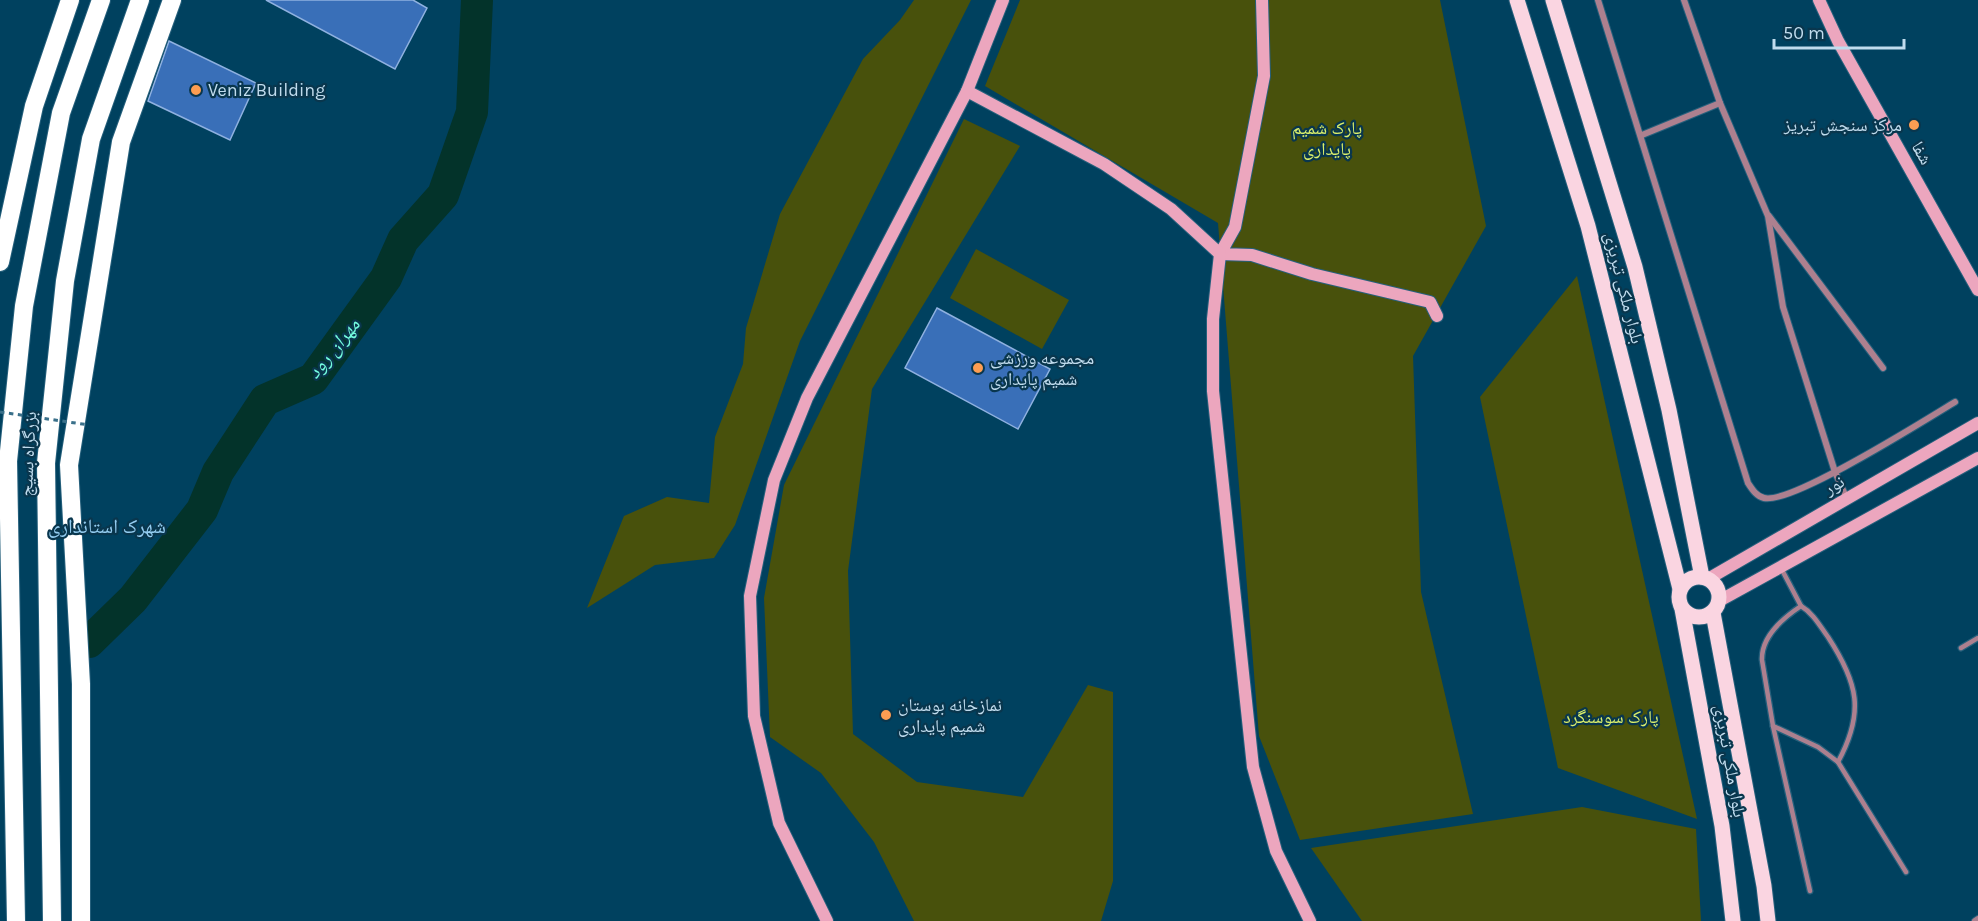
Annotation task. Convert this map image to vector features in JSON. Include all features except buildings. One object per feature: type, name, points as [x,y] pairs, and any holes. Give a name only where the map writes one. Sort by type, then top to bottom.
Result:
[{"type":"highway","points":[[0,262],[34,106],[70,0]]},
{"type":"highway","name":"بزرگراه بسیج","points":[[16,921],[9,461],[24,306],[61,113],[101,0]]},
{"type":"highway","name":"بزرگراه بسیج","points":[[52,921],[46,464],[65,281],[92,139],[140,0]]},
{"type":"highway","points":[[81,921],[81,684],[69,465],[121,142],[172,0]]},
{"type":"highway","points":[[34,106],[61,113]]},
{"type":"highway","points":[[46,464],[69,465]]},
{"type":"main road","name":"بلوار ملکى تبریزى","points":[[1516,0],[1588,226],[1680,589]]},
{"type":"main road","name":"بلوار ملکى تبریزى","points":[[1553,0],[1635,267],[1705,578]]},
{"type":"main road","points":[[1705,578],[1718,588],[1716,607],[1707,616],[1693,617],[1682,609],[1678,596],[1680,589],[1689,579],[1705,578]]},
{"type":"main road","name":"بلوار ملکى تبریزى","points":[[1716,607],[1768,921]]},
{"type":"main road","name":"بلوار ملکى تبریزى","points":[[1682,609],[1722,825],[1733,921]]},
{"type":"street","points":[[827,921],[779,823],[754,716],[750,596],[774,480],[807,398],[967,90],[1003,0]]},
{"type":"street","points":[[1262,0],[1264,76],[1235,227],[1220,254],[1214,320],[1213,391],[1253,767],[1276,850],[1310,921]]},
{"type":"street","points":[[1598,0],[1642,135],[1748,483],[1754,492],[1765,498],[1778,497],[1835,472],[1955,402]]},
{"type":"street","points":[[1684,0],[1720,103],[1768,216],[1783,307],[1835,472],[1847,498]]},
{"type":"street","name":"شفا","points":[[1819,0],[1838,41],[1978,290]]},
{"type":"street","points":[[967,90],[1111,168],[1171,209],[1220,254],[1252,255],[1312,274],[1396,292],[1430,302],[1437,316]]},
{"type":"street","points":[[1642,135],[1720,103]]},
{"type":"street","points":[[1768,216],[1883,368]]},
{"type":"street","name":"نور","points":[[1705,578],[1978,423]]},
{"type":"street","points":[[1716,607],[1978,458]]},
{"type":"lane","points":[[1781,568],[1801,606],[1814,617],[1836,650],[1851,681],[1856,717],[1851,737],[1838,762]]},
{"type":"lane","points":[[1801,606],[1776,626],[1761,651],[1773,726],[1810,891]]},
{"type":"lane","points":[[1961,648],[1978,639]]},
{"type":"lane","points":[[1773,726],[1818,747],[1838,762],[1905,872]]},
{"type":"path","points":[[0,412],[89,425]]},
{"type":"green space","points":[[914,0],[971,0],[800,341],[735,525],[714,558],[655,565],[587,608],[624,516],[667,497],[709,503],[715,437],[743,364],[746,328],[780,214],[863,59],[900,20]]},
{"type":"green space","name":"پارک شمیم پایداری","points":[[1020,0],[1440,0],[1486,226],[1413,356],[1421,592],[1473,814],[1300,840],[1259,736],[1218,223],[985,86]]},
{"type":"green space","points":[[964,119],[1020,146],[872,389],[848,571],[853,734],[917,782],[1023,797],[1088,685],[1113,692],[1113,881],[1101,921],[914,921],[874,842],[821,773],[770,737],[764,598],[784,485]]},
{"type":"green space","points":[[976,249],[1069,300],[1042,349],[950,298]]},
{"type":"green space","name":"پارک سوسنگرد","points":[[1577,276],[1697,819],[1558,768],[1480,397]]},
{"type":"green space","points":[[1582,807],[1696,829],[1701,921],[1362,921],[1311,848]]},
{"type":"waterway","name":"مهران رود","points":[[89,642],[133,599],[202,510],[218,472],[265,400],[313,379],[386,278],[403,240],[443,195],[472,112],[477,0]]},
{"type":"place","name":"Veniz Building","points":[[196,90]]},
{"type":"place","name":"مرکز سنجش تبریز","points":[[1914,125]]},
{"type":"place","name":"مجموعه ورزشی شمیم پایداری","points":[[978,368]]},
{"type":"place","name":"نمازخانه بوستان شمیم پایداری","points":[[886,715]]},
{"type":"district","name":"شهرک استانداری","points":[[107,526]]}]
